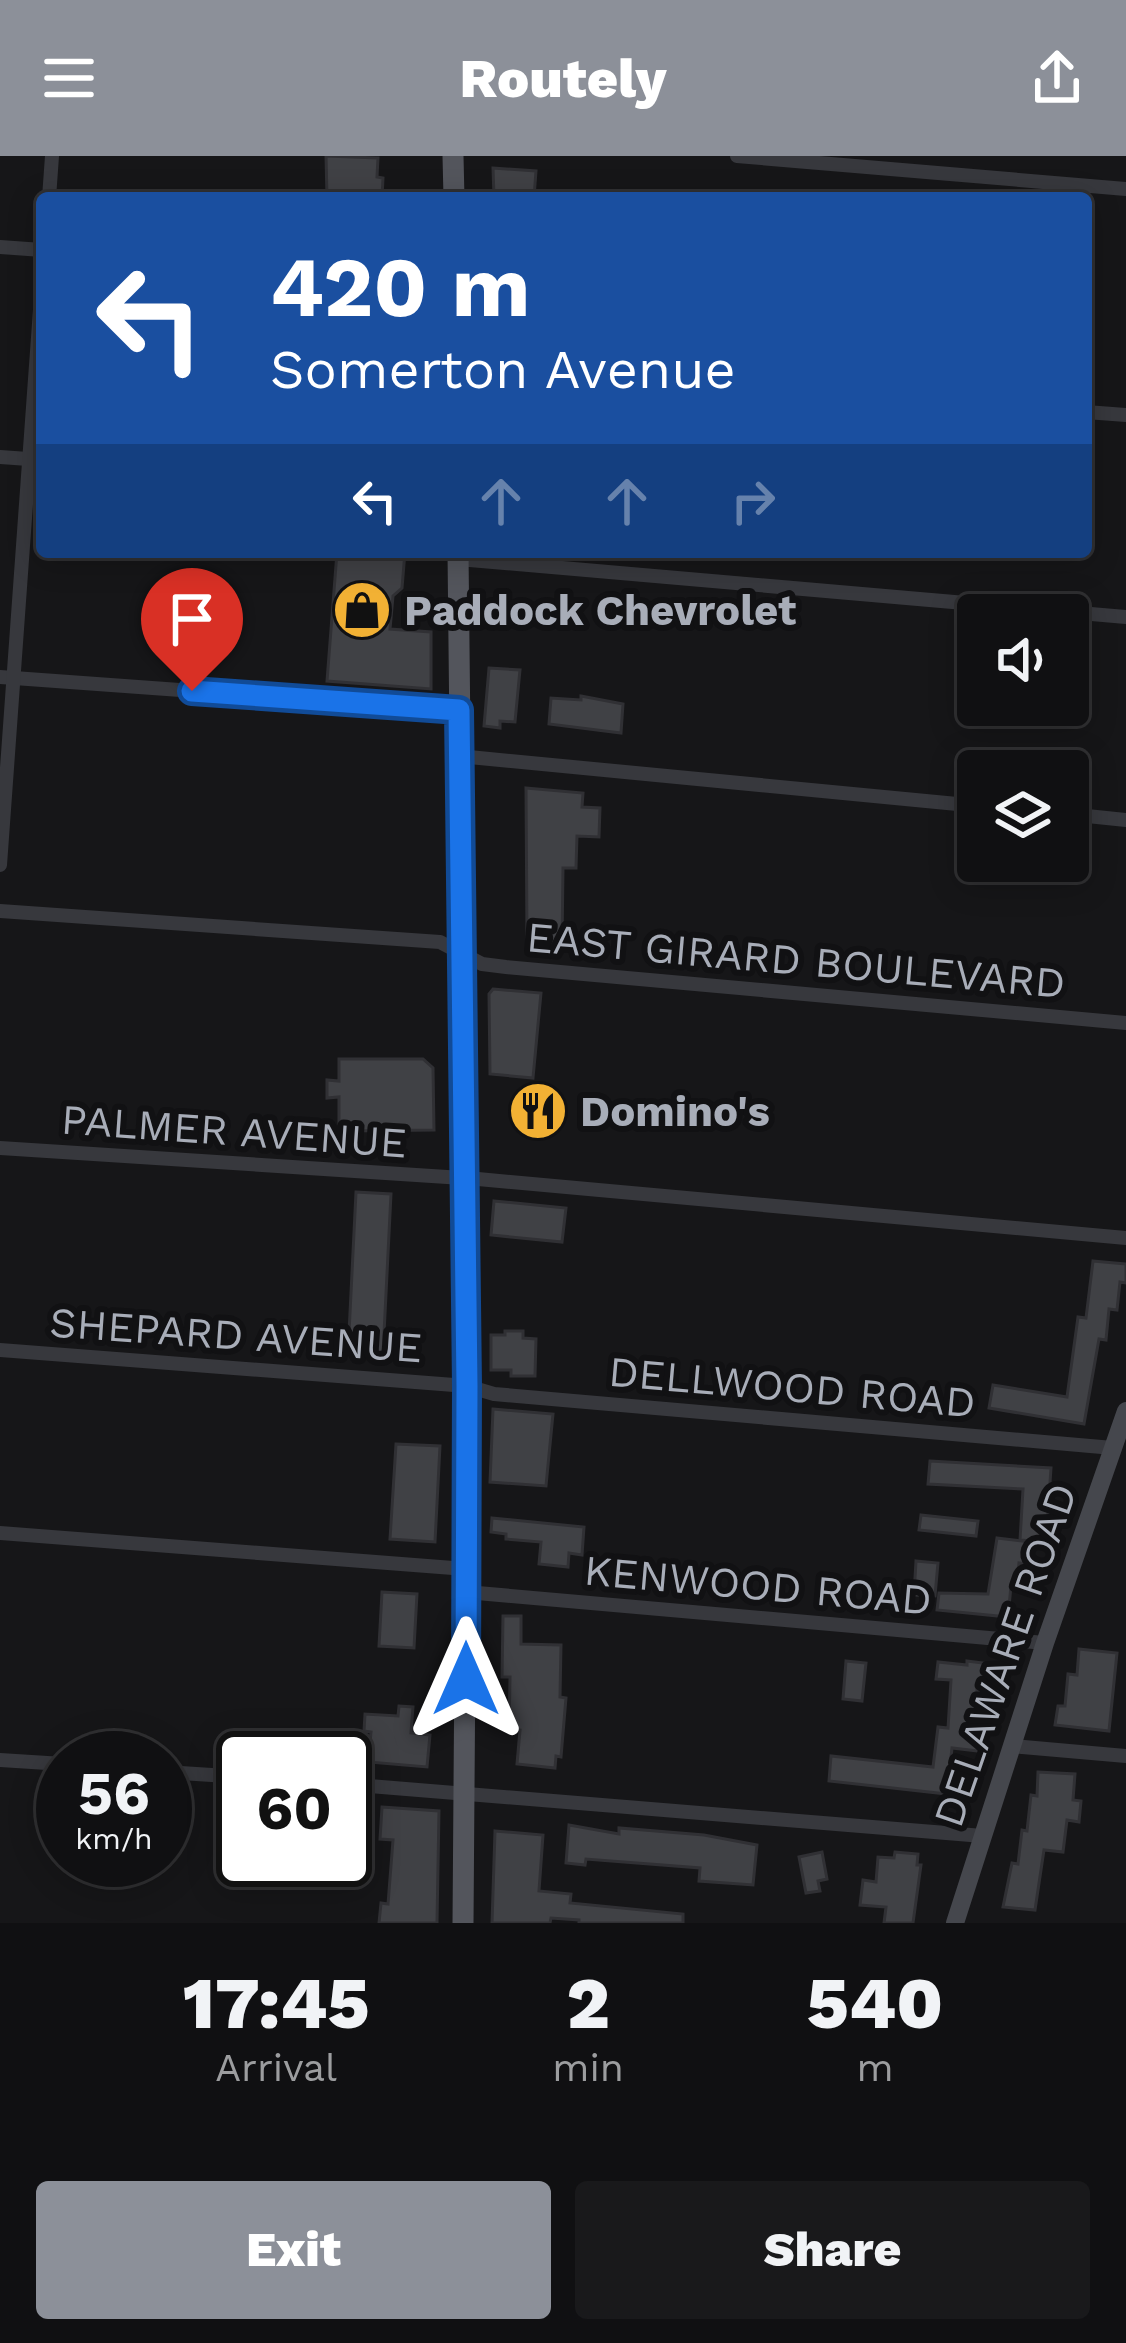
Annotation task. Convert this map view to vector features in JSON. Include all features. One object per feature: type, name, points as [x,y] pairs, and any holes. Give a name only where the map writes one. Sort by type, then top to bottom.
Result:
[{"type":"main road","points":[[453,156],[454,192]]},
{"type":"main road","points":[[458,558],[467,1386],[463,1923]]},
{"type":"street","points":[[49,192],[52,156]]},
{"type":"street","points":[[737,156],[1126,189]]},
{"type":"street","points":[[0,247],[36,250]]},
{"type":"street","points":[[1092,412],[1126,415]]},
{"type":"street","points":[[0,458],[36,460],[7,677],[0,865]]},
{"type":"street","points":[[480,558],[1126,617]]},
{"type":"street","points":[[7,677],[459,710]]},
{"type":"street","points":[[459,756],[957,804]]},
{"type":"street","points":[[1089,816],[1126,820]]},
{"type":"street","name":"EAST GIRARD BOULEVARD","points":[[0,911],[440,942],[482,964],[506,967],[1126,1023]]},
{"type":"street","name":"PALMER AVENUE","points":[[0,1148],[464,1179],[1126,1238]]},
{"type":"street","name":"SHEPARD AVENUE","points":[[0,1350],[467,1386]]},
{"type":"street","name":"DELLWOOD ROAD","points":[[467,1386],[494,1394],[1113,1448]]},
{"type":"street","name":"DELAWARE ROAD","points":[[955,1923],[1125,1415]]},
{"type":"street","points":[[0,1533],[466,1569]]},
{"type":"street","name":"KENWOOD ROAD","points":[[466,1592],[1045,1643]]},
{"type":"street","points":[[1012,1745],[1126,1756]]},
{"type":"street","points":[[0,1760],[36,1762]]},
{"type":"street","points":[[372,1786],[982,1836]]},
{"type":"building","points":[[326,156],[378,158],[382,192],[327,192]]},
{"type":"building","points":[[493,168],[536,171],[534,192],[494,192]]},
{"type":"building","name":"Paddock Chevrolet","points":[[337,558],[404,558],[402,588],[393,596],[390,629],[431,632],[431,689],[327,681]]},
{"type":"building","points":[[489,668],[520,670],[515,722],[500,721],[500,728],[484,726]]},
{"type":"building","points":[[581,696],[623,704],[621,733],[549,724],[551,698],[581,700]]},
{"type":"building","points":[[526,788],[583,793],[582,807],[600,808],[599,837],[577,836],[576,868],[563,868],[562,946],[527,943]]},
{"type":"building","points":[[493,989],[541,993],[533,1078],[490,1074],[489,994]]},
{"type":"building","points":[[339,1059],[423,1059],[433,1068],[434,1130],[347,1131],[339,1124],[339,1097],[327,1098],[327,1080],[339,1081]]},
{"type":"building","name":"Domino's","points":[[529,1089],[550,1091],[546,1132],[525,1131]]},
{"type":"building","points":[[356,1192],[391,1194],[383,1354],[348,1353]]},
{"type":"building","points":[[494,1201],[566,1208],[562,1242],[491,1235]]},
{"type":"building","points":[[1093,1261],[1126,1264],[1126,1283],[1120,1282],[1117,1310],[1109,1309],[1106,1340],[1099,1339],[1084,1424],[989,1408],[993,1385],[1067,1397],[1078,1317],[1086,1318]]},
{"type":"building","points":[[505,1331],[523,1331],[523,1338],[536,1339],[535,1376],[491,1370],[491,1335],[505,1335]]},
{"type":"building","points":[[493,1409],[553,1414],[546,1486],[490,1482]]},
{"type":"building","points":[[396,1444],[440,1446],[435,1542],[390,1539]]},
{"type":"building","points":[[930,1461],[1051,1468],[1046,1542],[1020,1540],[1023,1489],[928,1484]]},
{"type":"building","points":[[921,1515],[978,1521],[976,1536],[919,1530]]},
{"type":"building","points":[[492,1518],[584,1527],[582,1555],[569,1553],[568,1567],[539,1564],[541,1542],[506,1539],[506,1534],[491,1532]]},
{"type":"building","points":[[997,1538],[1031,1542],[1028,1564],[1019,1563],[1017,1586],[1011,1586],[1008,1617],[937,1610],[939,1593],[988,1594]]},
{"type":"building","points":[[916,1561],[938,1563],[935,1596],[914,1595]]},
{"type":"building","points":[[382,1592],[417,1594],[414,1648],[379,1646]]},
{"type":"building","points":[[503,1616],[521,1616],[521,1644],[561,1645],[560,1697],[566,1698],[561,1757],[556,1756],[555,1768],[517,1764],[520,1730],[509,1729],[510,1677],[502,1677]]},
{"type":"building","points":[[1079,1649],[1117,1653],[1109,1731],[1055,1725],[1058,1706],[1065,1706],[1068,1674],[1077,1675]]},
{"type":"building","points":[[846,1661],[866,1663],[862,1701],[843,1699]]},
{"type":"building","points":[[967,1661],[991,1664],[990,1680],[985,1680],[984,1691],[977,1690],[974,1731],[980,1732],[978,1751],[952,1748],[947,1794],[829,1781],[831,1756],[933,1767],[938,1727],[948,1728],[951,1680],[936,1679],[938,1662],[967,1665]]},
{"type":"building","points":[[399,1706],[413,1707],[411,1733],[430,1735],[427,1767],[372,1762],[372,1731],[364,1731],[365,1714],[398,1716]]},
{"type":"building","points":[[1038,1772],[1075,1774],[1073,1800],[1081,1801],[1079,1822],[1067,1820],[1063,1852],[1044,1850],[1035,1910],[1003,1907],[1012,1863],[1018,1864],[1022,1830],[1027,1831],[1031,1795],[1037,1796]]},
{"type":"building","points":[[382,1807],[439,1811],[437,1923],[379,1923],[381,1903],[388,1904],[393,1840],[380,1839]]},
{"type":"building","points":[[569,1825],[619,1834],[619,1828],[704,1835],[757,1845],[753,1885],[699,1881],[700,1868],[586,1859],[585,1865],[566,1863]]},
{"type":"building","points":[[495,1831],[543,1835],[539,1891],[571,1894],[570,1903],[683,1914],[683,1923],[579,1923],[551,1918],[550,1923],[492,1923]]},
{"type":"building","points":[[822,1852],[827,1879],[818,1881],[820,1891],[806,1893],[799,1857]]},
{"type":"building","points":[[895,1852],[918,1854],[917,1865],[921,1865],[913,1923],[884,1923],[886,1907],[860,1905],[863,1880],[876,1882],[878,1857],[894,1858]]},
{"type":"place","name":"Paddock Chevrolet","points":[[362,610]]},
{"type":"place","name":"Domino's","points":[[538,1111]]},
{"type":"route","points":[[192,691],[459,710],[466,1679]]}]
